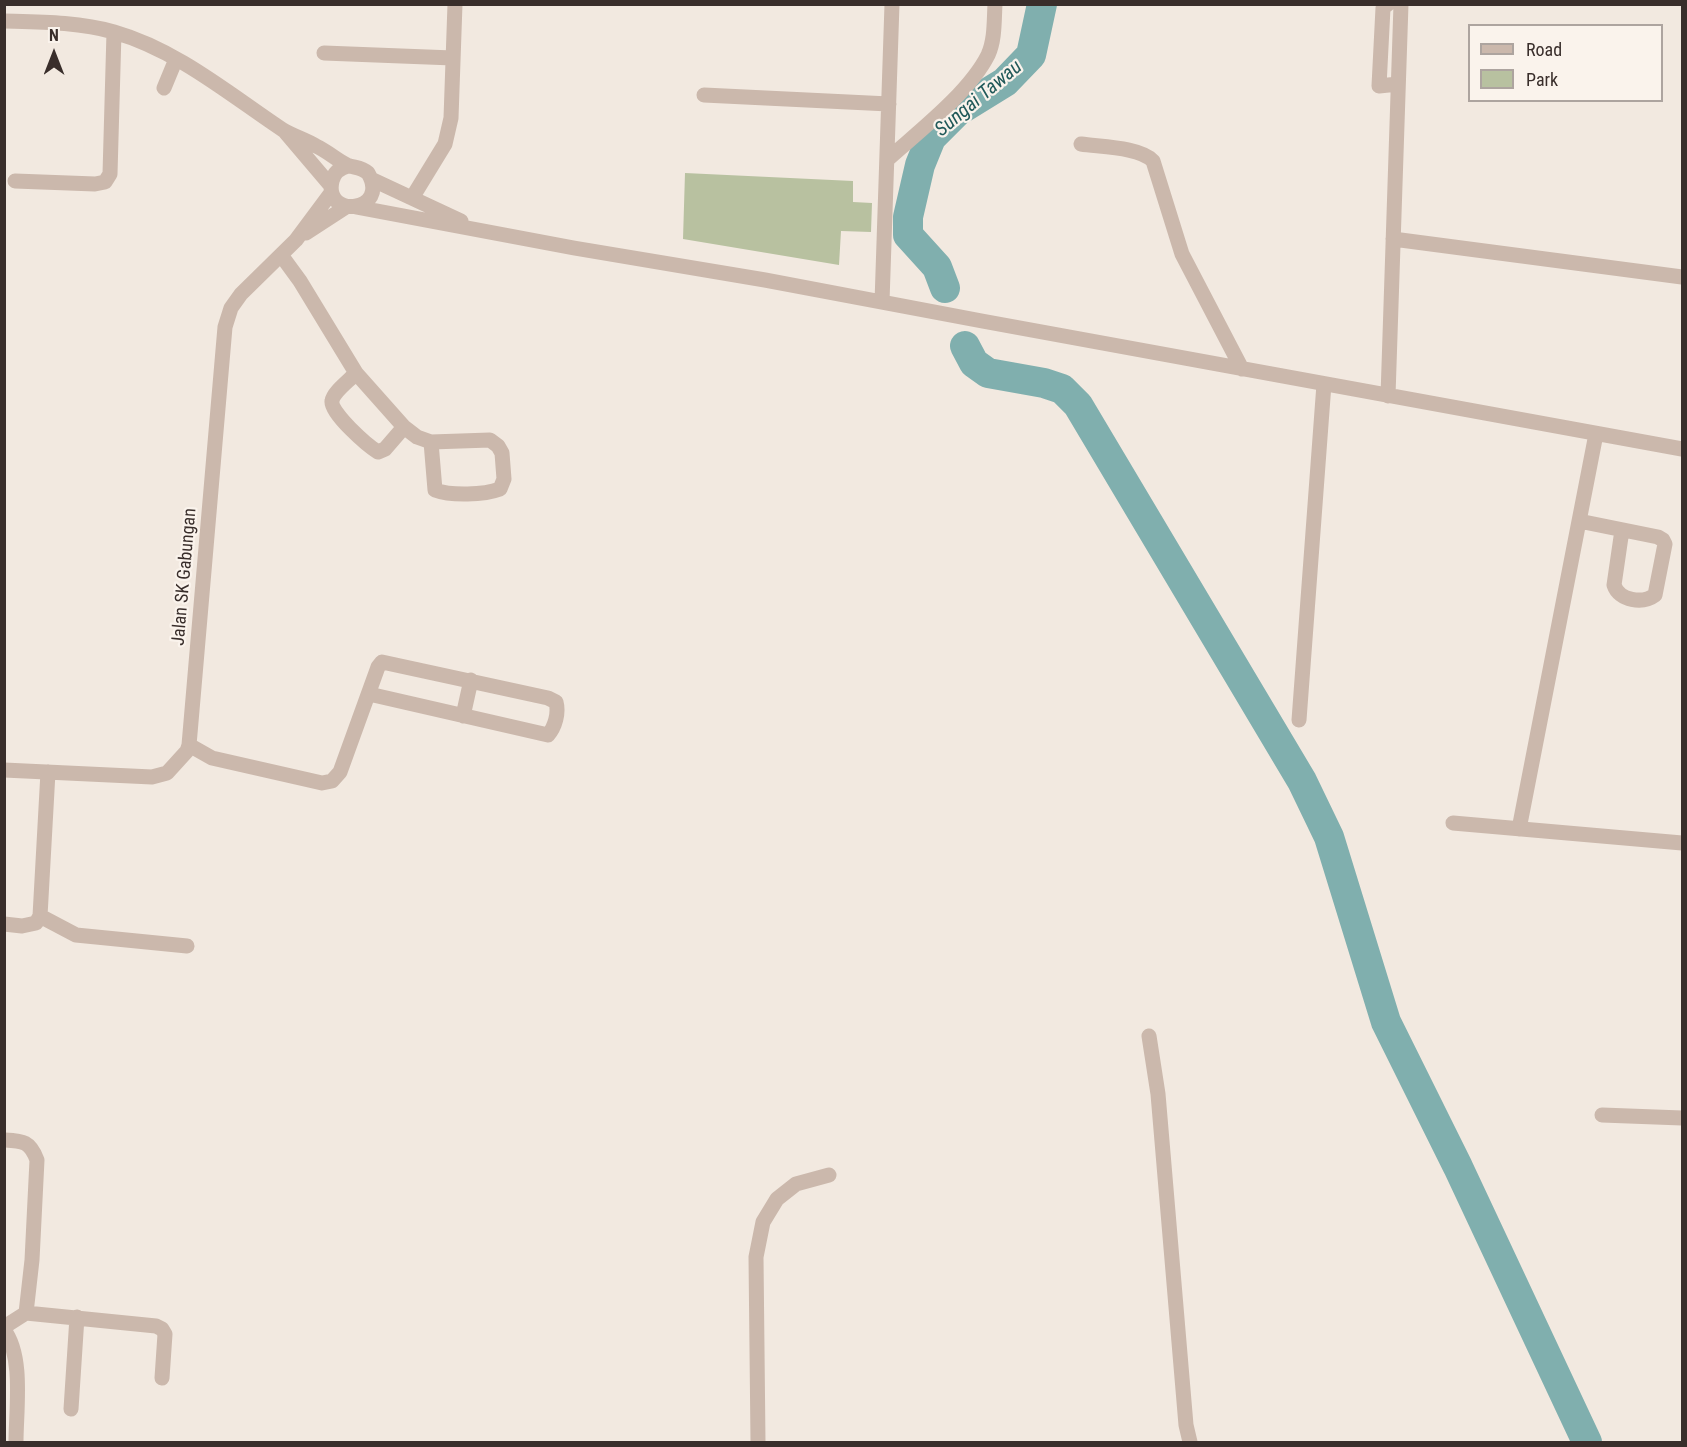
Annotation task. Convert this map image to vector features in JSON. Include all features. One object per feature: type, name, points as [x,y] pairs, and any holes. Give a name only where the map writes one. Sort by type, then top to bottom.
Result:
[{"type":"street","points":[[412,198],[444,144],[451,118],[455,4]]},
{"type":"street","points":[[882,302],[892,4]]},
{"type":"street","points":[[887,160],[959,93],[979,69],[989,54],[993,39],[995,4]]},
{"type":"street","points":[[1388,4],[1383,8],[1379,86],[1398,84]]},
{"type":"street","points":[[1389,396],[1401,4]]},
{"type":"street","points":[[4,21],[62,24],[114,32],[149,45],[217,83],[284,130],[316,145],[348,166],[362,168],[371,179],[489,233]]},
{"type":"street","points":[[15,181],[95,184],[105,182],[110,174],[114,32]]},
{"type":"street","points":[[324,53],[453,58]]},
{"type":"street","points":[[164,88],[176,59]]},
{"type":"street","points":[[704,95],[889,104]]},
{"type":"street","points":[[284,130],[331,190],[337,202],[351,207],[765,280],[1683,450]]},
{"type":"street","points":[[1081,144],[1148,154],[1153,161],[1182,254],[1242,369]]},
{"type":"street","points":[[331,190],[333,176],[337,171],[348,166]]},
{"type":"street","points":[[351,207],[365,204],[371,196],[373,188],[371,179]]},
{"type":"street","name":"Jalan SK Gabungan","points":[[188,748],[210,519],[225,327],[231,308],[241,294],[296,240],[331,190]]},
{"type":"street","name":"Jalan SK Gabungan","points":[[296,240],[351,207]]},
{"type":"street","points":[[1393,239],[1683,277]]},
{"type":"street","points":[[281,255],[300,281],[356,373],[404,427],[417,437],[431,442],[490,440],[498,446],[502,453],[504,479],[500,489],[492,492],[446,494],[435,490],[431,442]]},
{"type":"street","points":[[356,373],[332,398],[332,405],[336,413],[378,452],[386,449],[404,427]]},
{"type":"street","points":[[1299,720],[1324,384]]},
{"type":"street","points":[[1520,829],[1596,434]]},
{"type":"street","points":[[1579,521],[1658,537],[1663,540],[1665,544],[1655,595],[1646,600],[1621,596],[1616,591],[1614,585],[1622,530]]},
{"type":"street","points":[[4,770],[152,777],[166,773],[188,748],[212,758],[322,783],[332,781],[340,772],[378,667],[382,662],[548,698],[556,702],[558,708],[553,729],[548,735],[369,694]]},
{"type":"street","points":[[463,716],[471,680]]},
{"type":"street","points":[[4,924],[30,925],[36,923],[40,916],[48,772]]},
{"type":"street","points":[[1453,823],[1683,843]]},
{"type":"street","points":[[40,916],[76,935],[187,945]]},
{"type":"street","points":[[1149,1036],[1158,1094],[1186,1425],[1190,1443]]},
{"type":"street","points":[[1602,1115],[1683,1118]]},
{"type":"street","points":[[4,1140],[21,1141],[32,1148],[37,1160],[32,1260],[26,1313]]},
{"type":"street","points":[[758,1443],[756,1257],[763,1222],[777,1198],[796,1184],[829,1175]]},
{"type":"street","points":[[16,1443],[16,1362],[9,1336],[4,1328],[26,1313],[156,1326],[165,1334],[162,1378]]},
{"type":"street","points":[[71,1409],[77,1317]]},
{"type":"green space","points":[[685,173],[853,181],[853,202],[872,203],[871,232],[841,231],[839,265],[683,239]]},
{"type":"waterway","name":"Sungai Tawau","points":[[945,288],[937,267],[908,235],[908,217],[920,165],[931,138],[958,111],[1005,82],[1031,55],[1042,4]]},
{"type":"waterway","points":[[965,346],[974,363],[988,373],[1044,383],[1062,389],[1078,405],[1302,781],[1329,837],[1386,1022],[1458,1167],[1587,1442]]}]
